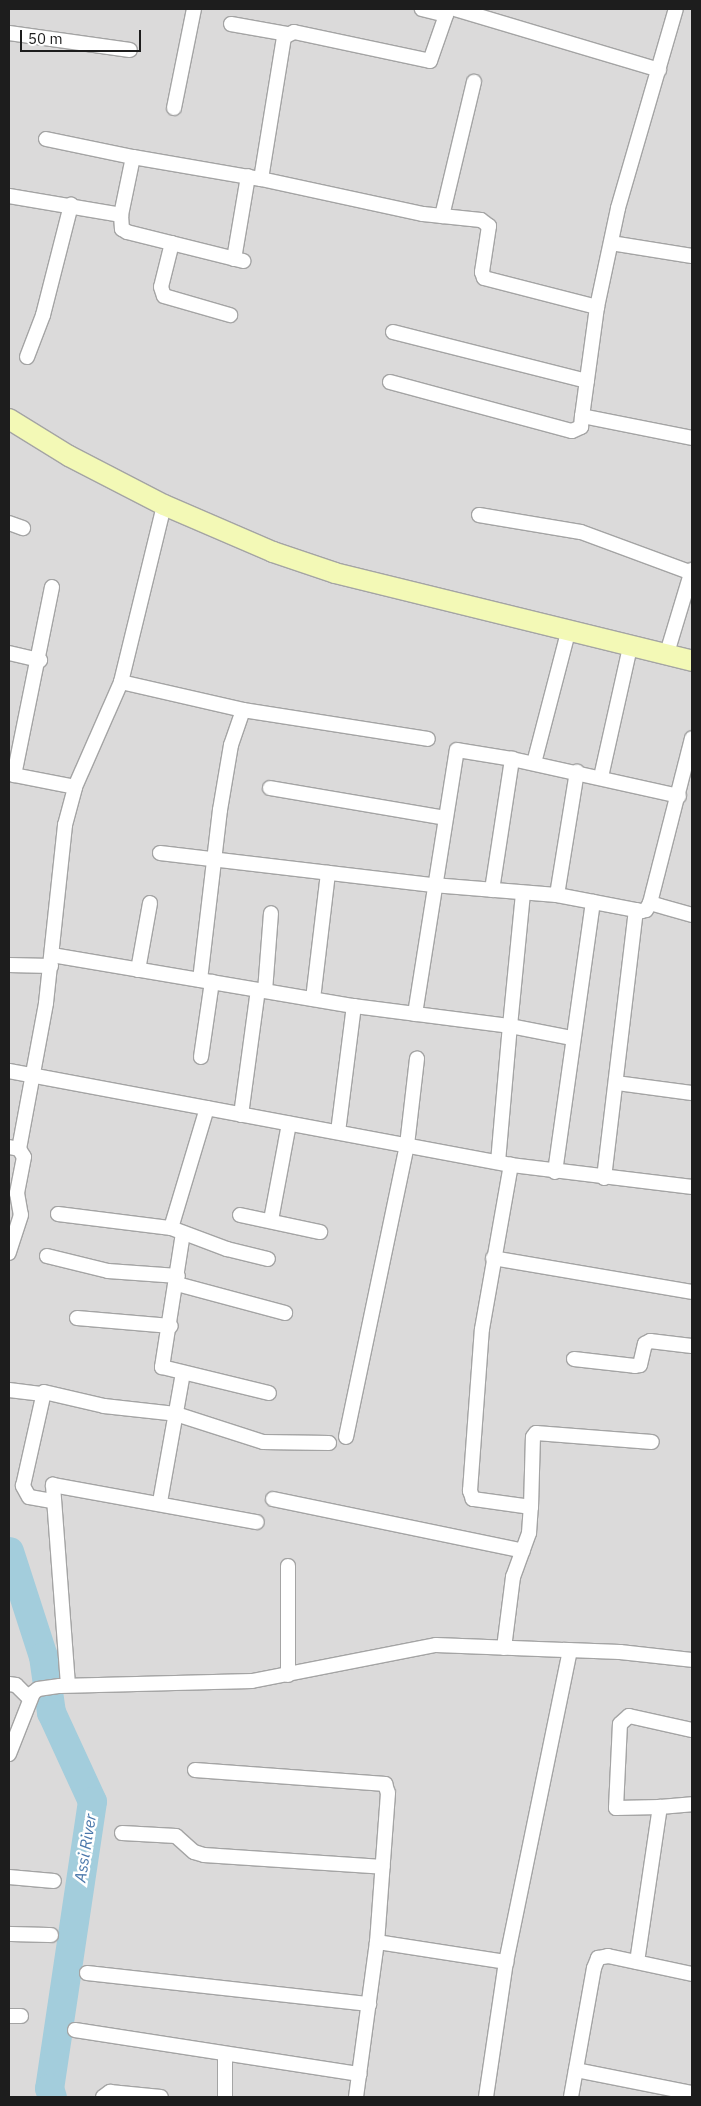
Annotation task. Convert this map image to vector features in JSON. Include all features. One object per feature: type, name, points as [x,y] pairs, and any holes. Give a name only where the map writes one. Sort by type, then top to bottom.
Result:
[{"type":"street","points":[[174,108],[194,9]]},
{"type":"street","points":[[422,9],[449,11],[659,70]]},
{"type":"street","points":[[390,382],[572,431],[581,427],[597,307],[611,243],[676,9]]},
{"type":"street","points":[[133,157],[121,215],[122,229],[127,232],[238,260],[284,38],[294,32],[430,61],[449,11]]},
{"type":"street","points":[[231,24],[288,34]]},
{"type":"street","points":[[9,33],[130,50]]},
{"type":"street","points":[[442,216],[474,82]]},
{"type":"street","points":[[46,139],[133,157],[255,178],[442,216],[481,220],[489,226],[482,272],[484,278],[597,307]]},
{"type":"street","points":[[9,196],[121,215]]},
{"type":"street","points":[[27,357],[43,315],[71,205]]},
{"type":"street","points":[[611,243],[692,256]]},
{"type":"street","points":[[172,244],[161,287],[164,296],[230,315]]},
{"type":"street","points":[[394,332],[587,381]]},
{"type":"street","points":[[582,416],[692,438]]},
{"type":"street","points":[[9,419],[69,456],[164,505],[246,541],[334,573],[631,644],[692,661]]},
{"type":"street","points":[[9,1253],[22,1209],[17,1193],[24,1157],[14,1148],[32,1074],[52,961],[65,825],[75,787],[122,682],[164,505]]},
{"type":"street","points":[[479,515],[581,532],[692,572],[667,653]]},
{"type":"street","points":[[9,523],[24,528]]},
{"type":"street","points":[[52,587],[40,660],[11,774],[75,787]]},
{"type":"street","points":[[534,763],[569,629]]},
{"type":"street","points":[[601,777],[631,644]]},
{"type":"street","points":[[9,653],[40,660]]},
{"type":"street","points":[[122,682],[243,710],[428,739]]},
{"type":"street","points":[[201,1057],[213,859],[225,774],[243,710]]},
{"type":"street","points":[[160,853],[433,885],[557,895],[636,910],[646,910],[650,903],[679,796],[692,738]]},
{"type":"street","points":[[415,1014],[433,885],[458,750],[534,763],[679,796]]},
{"type":"street","points":[[492,890],[512,759]]},
{"type":"street","points":[[557,895],[577,772]]},
{"type":"street","points":[[270,788],[446,818]]},
{"type":"street","points":[[313,999],[328,873]]},
{"type":"street","points":[[523,893],[510,1026],[505,1164],[482,1329],[470,1491],[473,1499],[531,1507]]},
{"type":"street","points":[[555,1172],[572,1038],[593,902]]},
{"type":"street","points":[[138,970],[150,903]]},
{"type":"street","points":[[650,903],[692,915]]},
{"type":"street","points":[[604,1178],[617,1083],[636,910]]},
{"type":"street","points":[[241,1114],[261,990],[270,913]]},
{"type":"street","points":[[9,965],[52,961],[138,970],[354,1006],[510,1026],[572,1038]]},
{"type":"street","points":[[338,1132],[354,1006]]},
{"type":"street","points":[[346,1437],[407,1145],[417,1059]]},
{"type":"street","points":[[9,1071],[505,1164],[555,1172],[692,1187]]},
{"type":"street","points":[[617,1083],[692,1093]]},
{"type":"street","points":[[208,1108],[177,1230],[178,1280],[162,1367],[269,1393]]},
{"type":"street","points":[[271,1220],[289,1124]]},
{"type":"street","points":[[58,1214],[177,1230],[268,1259]]},
{"type":"street","points":[[240,1215],[271,1220],[320,1232]]},
{"type":"street","points":[[47,1256],[108,1271],[178,1280],[285,1313]]},
{"type":"street","points":[[493,1258],[692,1292]]},
{"type":"street","points":[[77,1318],[170,1326]]},
{"type":"street","points":[[574,1359],[635,1366],[640,1365],[645,1344],[650,1341],[692,1346]]},
{"type":"street","points":[[160,1502],[183,1373]]},
{"type":"street","points":[[9,1390],[41,1394],[48,1392],[104,1406],[176,1414],[263,1442],[329,1444]]},
{"type":"street","points":[[41,1394],[23,1486],[29,1497],[52,1501]]},
{"type":"street","points":[[504,1648],[513,1576],[530,1526],[534,1438],[536,1434],[652,1442]]},
{"type":"street","points":[[64,1686],[52,1501],[52,1489],[56,1484],[160,1502],[256,1522]]},
{"type":"street","points":[[273,1499],[492,1542],[522,1551]]},
{"type":"street","points":[[288,1566],[288,1675]]},
{"type":"street","points":[[9,1684],[16,1685],[34,1694],[64,1686],[216,1683],[288,1675],[436,1645],[620,1652],[692,1660]]},
{"type":"street","points":[[486,2097],[506,1962],[570,1651]]},
{"type":"street","points":[[9,1754],[34,1694]]},
{"type":"street","points":[[692,1730],[629,1716],[620,1724],[616,1808],[692,1804]]},
{"type":"street","points":[[195,1770],[385,1784],[388,1792],[383,1867],[369,2004],[356,2097]]},
{"type":"street","points":[[637,1962],[660,1807]]},
{"type":"street","points":[[122,1833],[176,1836],[194,1852],[204,1855],[383,1867]]},
{"type":"street","points":[[9,1878],[54,1881]]},
{"type":"street","points":[[9,1934],[51,1935]]},
{"type":"street","points":[[376,1942],[506,1962]]},
{"type":"street","points":[[570,2097],[594,1968],[598,1958],[608,1956],[692,1974]]},
{"type":"street","points":[[87,1973],[369,2004]]},
{"type":"street","points":[[75,2030],[224,2055],[360,2074]]},
{"type":"street","points":[[224,2055],[225,2097]]},
{"type":"street","points":[[576,2070],[692,2093]]},
{"type":"street","points":[[102,2097],[110,2092],[161,2097]]},
{"type":"shaded area","points":[[9,9],[692,9],[692,2097],[9,2097]]},
{"type":"waterway","name":"Assi River","points":[[9,1551],[43,1656],[51,1712],[92,1801],[49,2088],[52,2097]]}]
